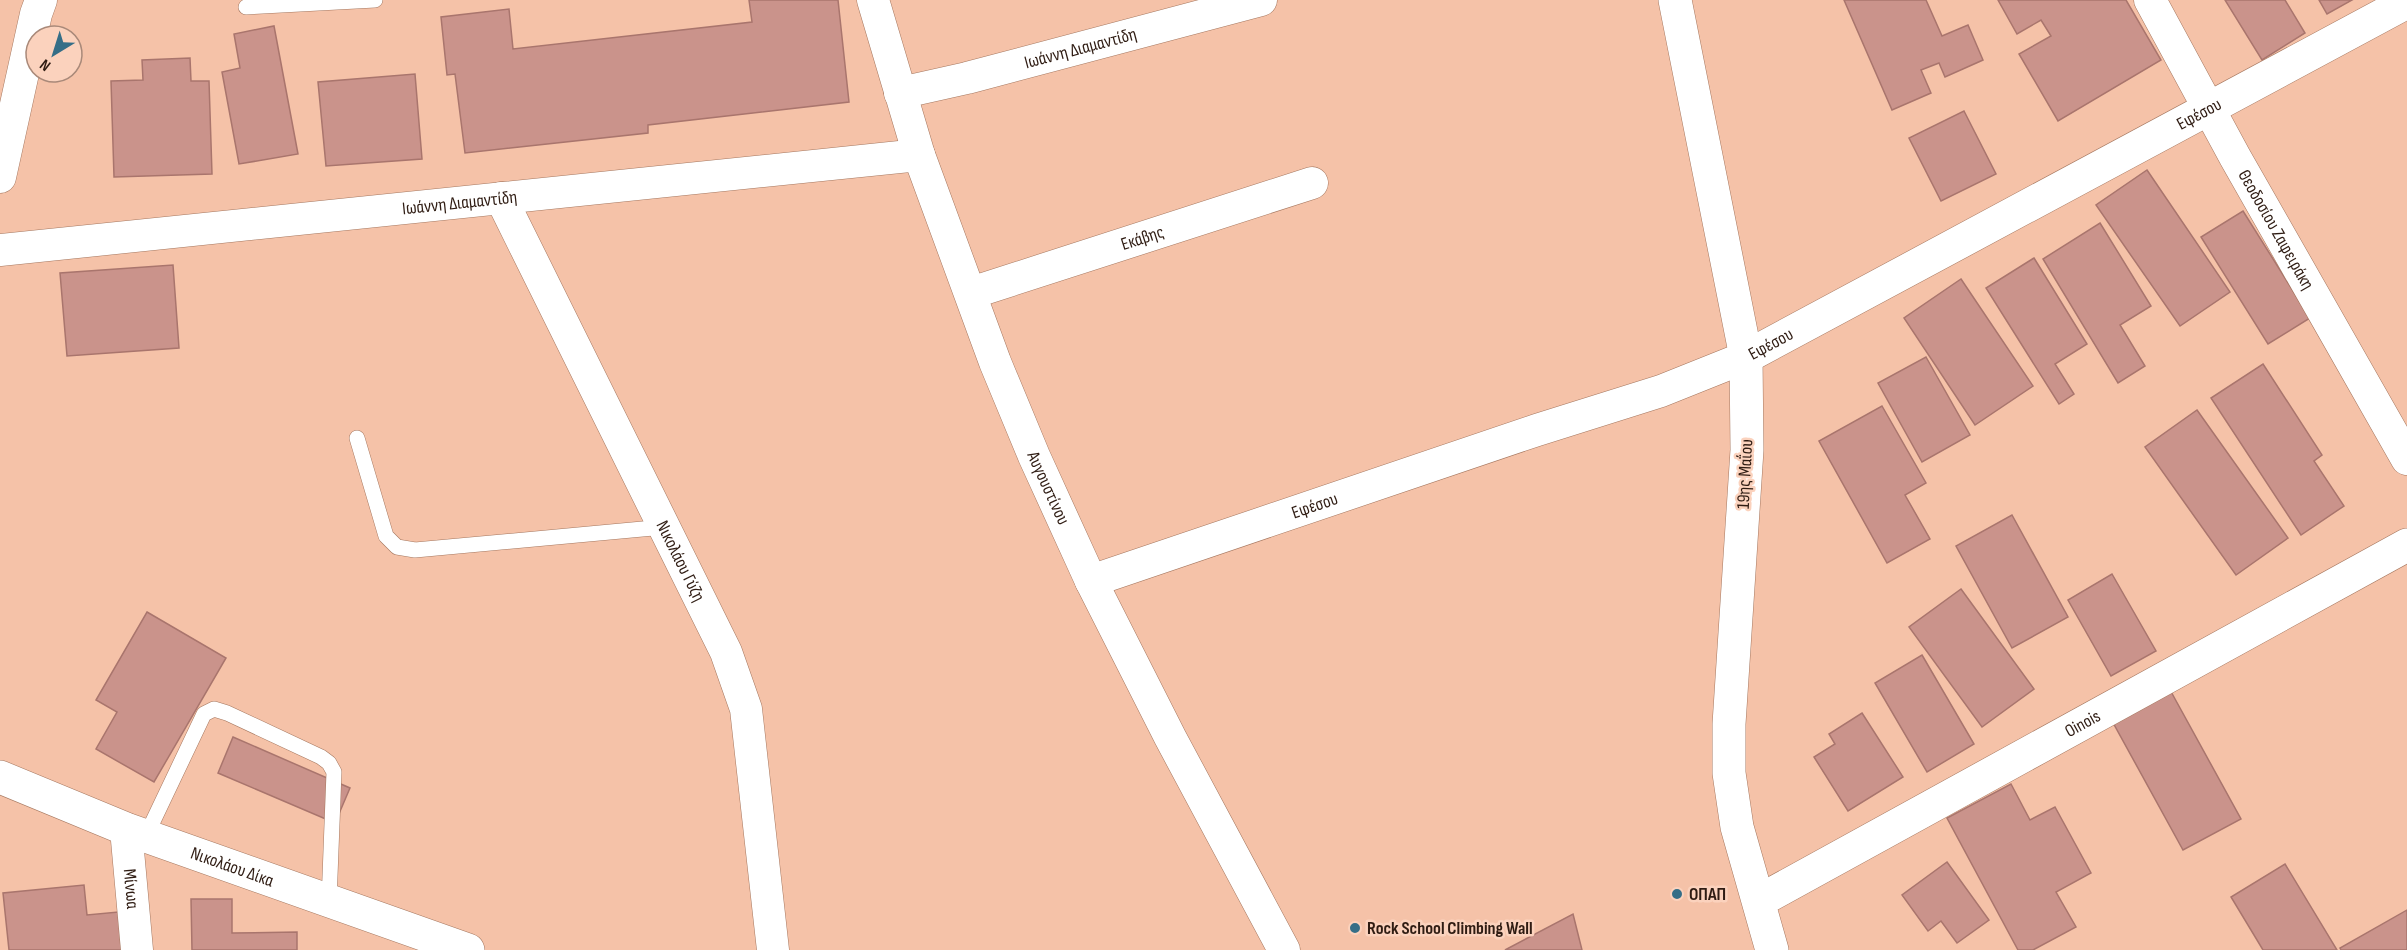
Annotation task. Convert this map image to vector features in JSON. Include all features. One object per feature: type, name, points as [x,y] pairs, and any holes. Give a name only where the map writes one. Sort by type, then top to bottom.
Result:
[{"type":"street","points":[[0,177],[41,0]]},
{"type":"street","name":"Αυγουστίνου","points":[[873,0],[919,155],[995,362],[1034,456],[1091,581],[1170,737],[1284,950]]},
{"type":"street","name":"Ιωάννη Διαμαντίδη","points":[[900,93],[967,78],[1261,0]]},
{"type":"street","name":"19ης Μαΐου","points":[[1676,0],[1746,357],[1747,450],[1729,724],[1729,772],[1737,827],[1772,950]]},
{"type":"street","name":"Θεοδοσίου Ζαφειράκη","points":[[2150,0],[2208,109],[2407,459]]},
{"type":"street","name":"Εφέσου","points":[[1091,581],[1537,430],[1661,391],[1746,357],[2407,2]]},
{"type":"street","name":"Ιωάννη Διαμαντίδη","points":[[0,250],[919,155]]},
{"type":"street","name":"Εκάβης","points":[[971,293],[1312,183]]},
{"type":"street","name":"Νικολάου Γύζη","points":[[501,198],[726,652],[746,709],[773,950]]},
{"type":"street","name":"Oinois","points":[[1759,901],[2407,545]]},
{"type":"street","name":"Νικολάου Δίκα","points":[[0,777],[136,832],[329,902],[428,942],[468,950]]},
{"type":"street","name":"Μίνωα","points":[[136,832],[137,950]]},
{"type":"lane","points":[[246,7],[375,0]]},
{"type":"lane","points":[[357,438],[386,536],[397,548],[415,550],[664,527]]},
{"type":"lane","points":[[136,832],[204,714],[214,709],[227,713],[321,757],[329,763],[334,772],[329,902]]},
{"type":"building","points":[[749,0],[838,0],[849,102],[648,125],[648,133],[465,153],[455,74],[447,75],[441,17],[509,9],[513,49],[752,22]]},
{"type":"building","points":[[1844,0],[1926,0],[1942,36],[1968,25],[1983,60],[1945,77],[1939,63],[1921,70],[1931,93],[1892,110]]},
{"type":"building","points":[[1998,0],[2126,0],[2161,60],[2058,121],[2019,54],[2051,36],[2041,20],[2017,34]]},
{"type":"building","points":[[2225,0],[2285,0],[2305,33],[2262,60]]},
{"type":"building","points":[[2319,0],[2352,0],[2327,14]]},
{"type":"building","points":[[274,26],[298,154],[239,164],[222,72],[240,68],[234,34]]},
{"type":"building","points":[[190,58],[191,81],[209,81],[212,174],[114,177],[111,81],[143,80],[142,60]]},
{"type":"building","points":[[415,74],[422,159],[326,166],[318,82]]},
{"type":"building","points":[[1964,111],[1996,174],[1941,201],[1909,138]]},
{"type":"building","points":[[2147,170],[2230,292],[2180,326],[2096,205]]},
{"type":"building","points":[[2243,211],[2310,318],[2268,344],[2201,237]]},
{"type":"building","points":[[2100,223],[2151,306],[2120,325],[2145,366],[2118,383],[2043,259]]},
{"type":"building","points":[[2034,258],[2087,344],[2055,364],[2074,394],[2059,404],[1986,288]]},
{"type":"building","points":[[173,265],[179,348],[67,356],[60,273]]},
{"type":"building","points":[[1961,279],[2033,386],[1975,425],[1904,318]]},
{"type":"building","points":[[1926,357],[1970,435],[1922,462],[1878,383]]},
{"type":"building","points":[[2263,364],[2322,455],[2314,461],[2344,506],[2301,535],[2211,398]]},
{"type":"building","points":[[1882,406],[1926,483],[1905,495],[1930,539],[1887,563],[1819,441]]},
{"type":"building","points":[[2197,410],[2288,538],[2236,575],[2145,447]]},
{"type":"building","points":[[2012,515],[2068,617],[2012,648],[1956,546]]},
{"type":"building","points":[[2112,574],[2156,651],[2111,676],[2068,600]]},
{"type":"building","points":[[1961,589],[2034,689],[1982,727],[1909,627]]},
{"type":"building","points":[[147,612],[226,658],[154,782],[96,749],[117,712],[96,700]]},
{"type":"building","points":[[1922,655],[1974,744],[1927,772],[1875,683]]},
{"type":"building","points":[[2169,688],[2241,819],[2183,850],[2111,719]]},
{"type":"building","points":[[1862,713],[1903,777],[1848,811],[1814,757],[1835,744],[1829,734]]},
{"type":"building","points":[[233,737],[350,788],[335,823],[218,773]]},
{"type":"building","points":[[2011,784],[2030,820],[2055,807],[2091,873],[2056,892],[2076,927],[2033,950],[2018,950],[1947,818]]},
{"type":"building","points":[[1947,862],[1989,920],[1957,943],[1941,921],[1928,931],[1902,895]]},
{"type":"building","points":[[2285,864],[2337,950],[2263,950],[2231,897]]},
{"type":"building","points":[[84,885],[87,915],[129,911],[133,950],[9,950],[3,893]]},
{"type":"building","points":[[191,899],[232,899],[232,933],[297,932],[297,950],[192,950]]},
{"type":"building","points":[[2407,910],[2407,950],[2341,950],[2340,948]]},
{"type":"building","points":[[1573,914],[1582,950],[1505,950]]},
{"type":"place","name":"ΟΠΑΠ","points":[[1677,894]]},
{"type":"place","name":"Rock School Climbing Wall","points":[[1355,928]]}]
